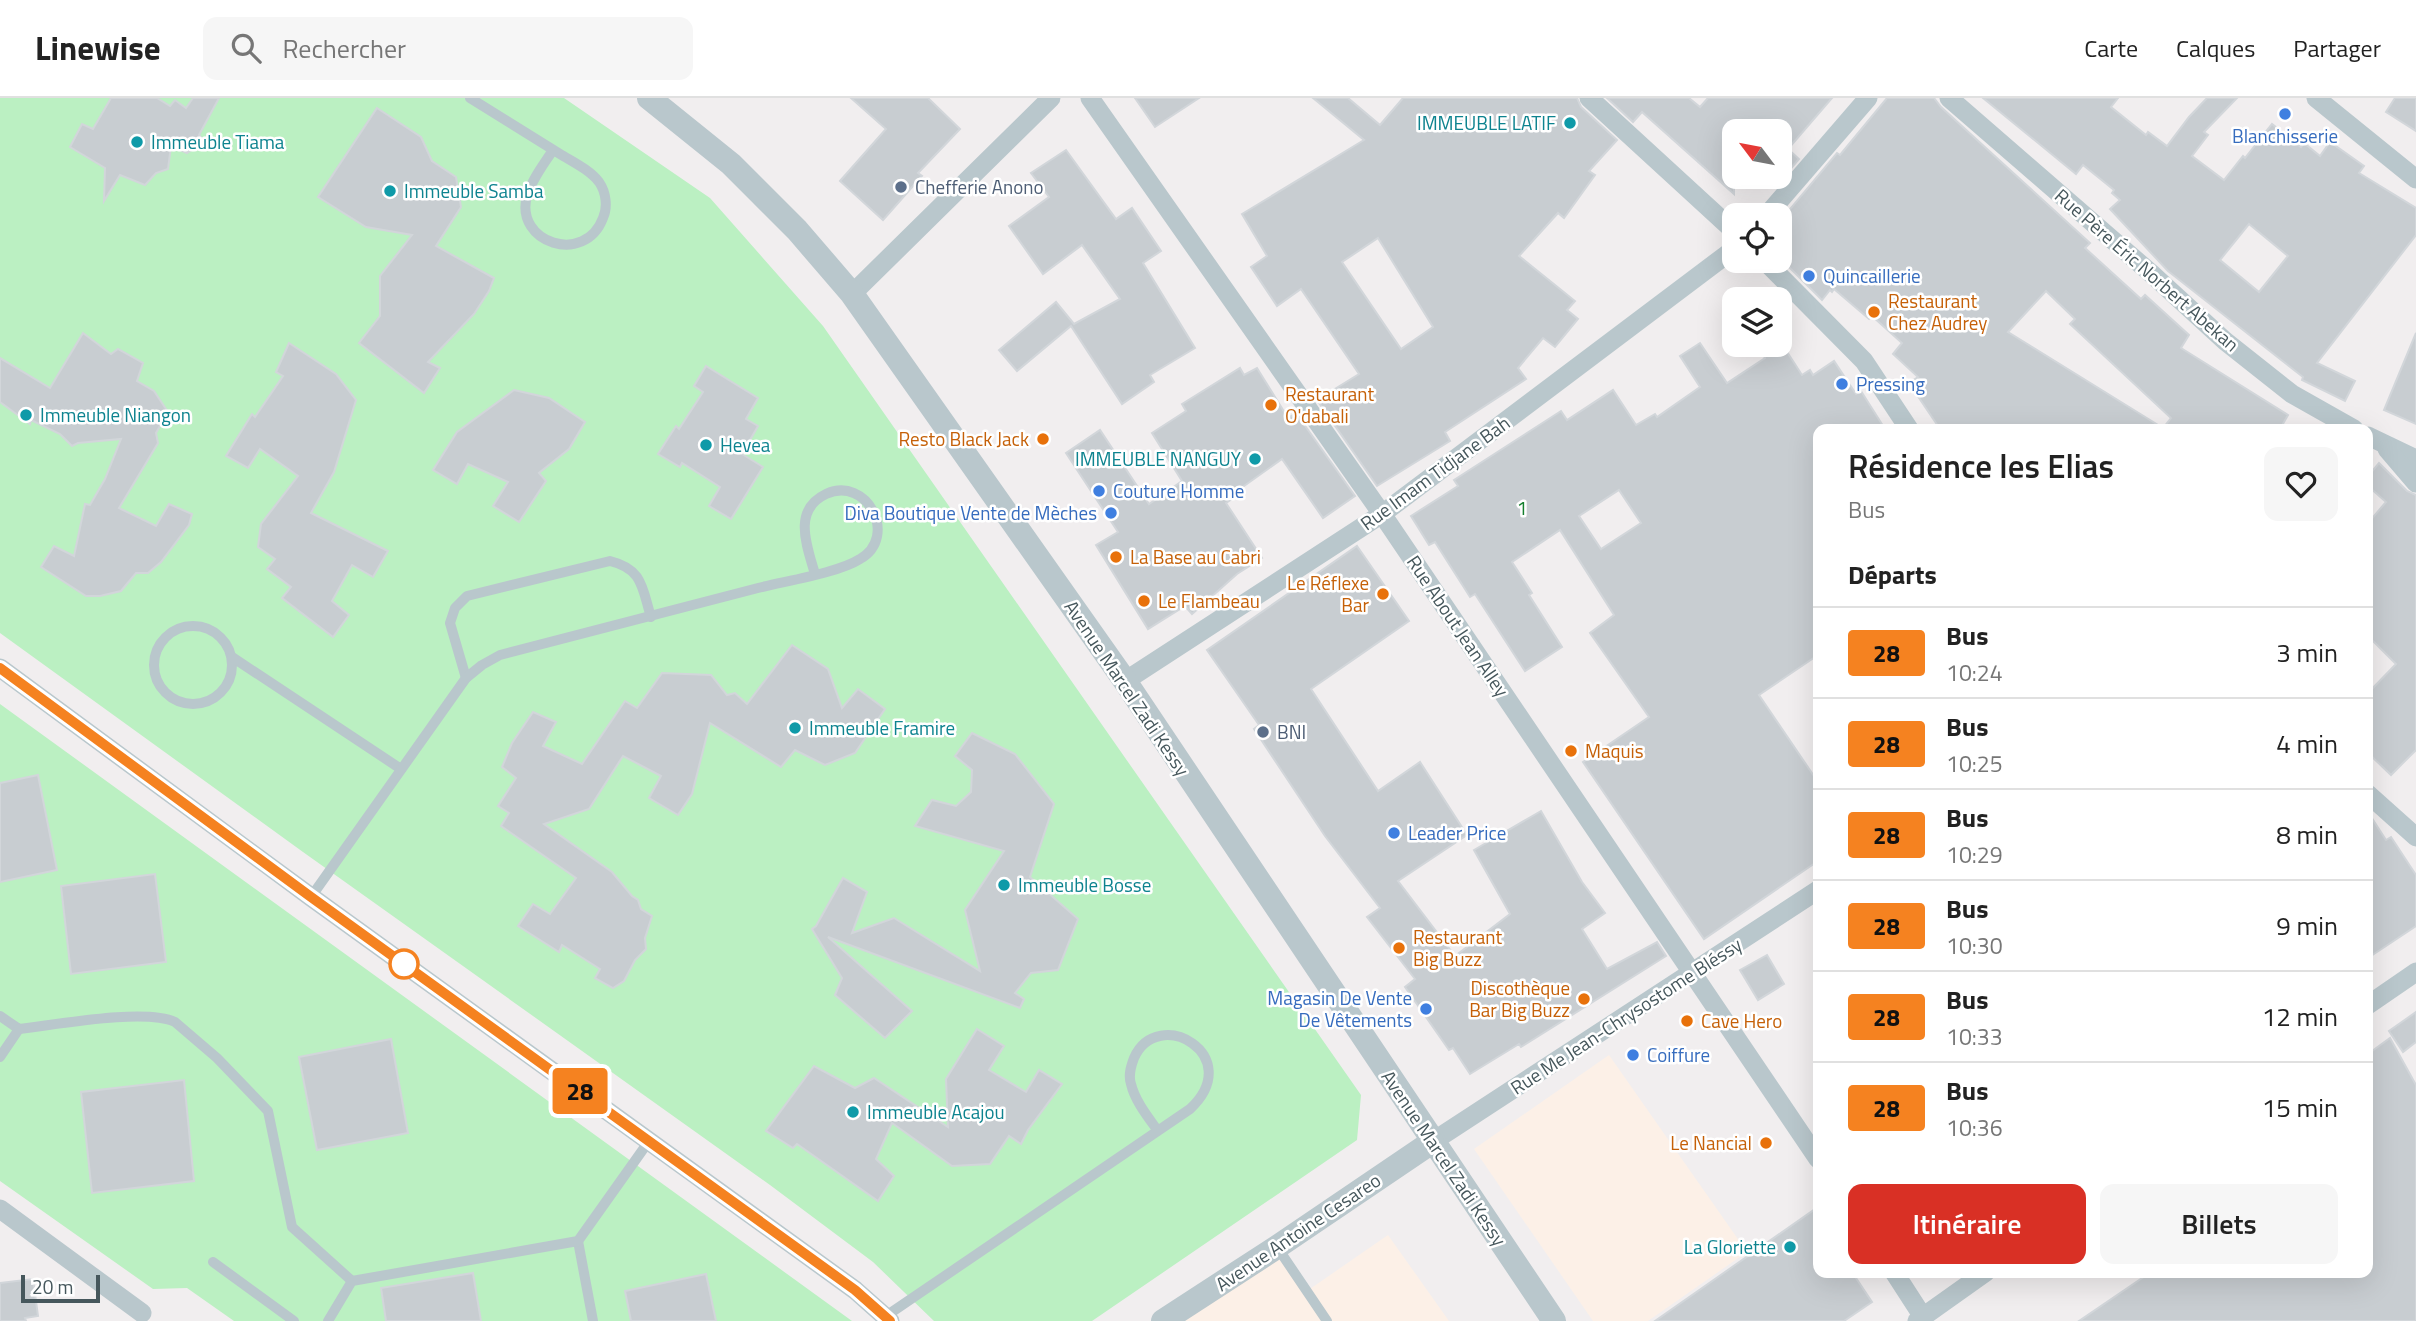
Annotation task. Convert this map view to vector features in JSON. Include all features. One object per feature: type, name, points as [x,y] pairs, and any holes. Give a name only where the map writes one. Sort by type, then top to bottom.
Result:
[{"type":"street","name":"Avenue Marcel Zadi Kessy","points":[[649,98],[731,164],[797,230],[852,294],[1125,681],[1554,1321]]},
{"type":"street","points":[[852,294],[1051,98]]},
{"type":"street","name":"Rue About Jean Alley","points":[[1090,98],[1382,514],[1813,1152]]},
{"type":"street","points":[[1589,98],[1722,220]]},
{"type":"street","points":[[1777,203],[1868,98]]},
{"type":"street","name":"Rue Père Éric Norbert Abekan","points":[[1950,98],[2154,275],[2225,341],[2292,394],[2345,424]]},
{"type":"street","points":[[2316,98],[2416,179]]},
{"type":"street","name":"Rue Imam Tidjane Bah","points":[[1125,681],[1382,514],[1722,258]]},
{"type":"street","points":[[1777,273],[1864,361],[1906,424]]},
{"type":"street","points":[[2376,441],[2416,459]]},
{"type":"street","points":[[2376,441],[2416,483]]},
{"type":"street","points":[[0,668],[311,897],[855,1290],[888,1318]]},
{"type":"street","points":[[2373,798],[2416,837]]},
{"type":"street","name":"Rue Me Jean-Chrysostome Bléssy","points":[[1432,1142],[1813,893]]},
{"type":"street","points":[[2373,1002],[2416,972]]},
{"type":"street","name":"Avenue Antoine Cesareo","points":[[1163,1321],[1432,1142]]},
{"type":"street","points":[[0,1209],[142,1313]]},
{"type":"street","points":[[1897,1278],[1920,1319],[1978,1278]]},
{"type":"lane","points":[[470,98],[553,150],[588,172],[599,182],[606,197],[606,212],[600,228],[589,239],[574,245],[558,245],[544,239],[532,228],[526,214],[526,198],[532,183],[553,150]]},
{"type":"lane","points":[[311,897],[466,678],[482,664],[500,654],[651,617],[815,574],[850,564],[863,558],[873,547],[878,533],[877,519],[871,505],[860,496],[846,491],[832,491],[819,498],[809,509],[804,522],[804,537],[815,574]]},
{"type":"lane","points":[[466,678],[450,623],[455,608],[467,596],[610,561],[625,565],[639,576],[651,617]]},
{"type":"lane","points":[[232,657],[232,673],[226,687],[201,704],[186,703],[171,697],[161,687],[155,673],[155,657],[161,643],[172,632],[186,626],[201,626],[226,643],[232,657],[401,769]]},
{"type":"lane","points":[[0,1016],[19,1029],[131,1016],[158,1017],[175,1022],[217,1058],[268,1111],[292,1227],[352,1281]]},
{"type":"lane","points":[[0,1057],[19,1029]]},
{"type":"lane","points":[[888,1318],[1158,1132],[1202,1099],[1208,1085],[1209,1069],[1204,1054],[1193,1042],[1179,1036],[1163,1035],[1149,1041],[1137,1051],[1130,1066],[1130,1082],[1135,1096],[1158,1132]]},
{"type":"lane","points":[[328,1321],[352,1281],[578,1241],[649,1141]]},
{"type":"lane","points":[[578,1241],[593,1321]]},
{"type":"lane","points":[[1277,1247],[1327,1321]]},
{"type":"lane","points":[[213,1262],[294,1321]]},
{"type":"shaded area","points":[[1609,1055],[1747,1252],[1648,1321],[1593,1321],[1474,1149]]},
{"type":"shaded area","points":[[1388,1235],[1449,1321],[1169,1321],[1277,1247],[1307,1291]]},
{"type":"green space","points":[[0,98],[564,98],[710,198],[823,326],[1361,1095],[1357,1140],[1092,1321],[934,1321],[873,1262],[770,1185],[0,633]]},
{"type":"green space","points":[[0,704],[852,1321],[234,1321],[187,1288],[153,1289],[0,1181]]},
{"type":"building","name":"Immeuble Tiama","points":[[111,98],[157,98],[170,106],[175,100],[186,108],[193,98],[219,98],[199,135],[204,141],[187,153],[171,146],[168,169],[156,173],[145,185],[120,175],[104,201],[105,168],[70,147],[82,124],[93,129]]},
{"type":"building","points":[[851,98],[928,98],[960,129],[918,173],[922,176],[883,220],[840,181],[886,129]]},
{"type":"building","points":[[1135,98],[1199,98],[1155,127]]},
{"type":"building","points":[[1313,98],[1348,98],[1380,125],[1403,98],[1577,98],[1581,107],[1617,140],[1589,171],[1595,175],[1564,218],[1558,213],[1519,256],[1575,301],[1567,310],[1578,319],[1555,347],[1543,338],[1518,368],[1526,379],[1445,432],[1450,441],[1377,486],[1317,400],[1359,374],[1301,289],[1277,306],[1251,267],[1267,256],[1242,214],[1364,140]],"holes":[[[1378,238],[1433,327],[1401,349],[1342,262]]]},
{"type":"building","points":[[1607,98],[1689,98],[1700,107],[1708,98],[1832,98],[1792,144],[1792,119],[1722,119],[1722,183],[1642,112],[1633,122]]},
{"type":"building","points":[[1887,98],[1934,98],[2090,243],[2085,248],[2141,299],[2145,295],[2189,335],[2181,348],[2288,415],[2283,424],[2166,424],[2171,418],[2070,324],[2075,319],[2046,291],[2008,332],[2157,424],[1937,424],[1909,383],[1918,377],[1893,354],[1902,343],[1872,316],[1869,319],[1834,289],[1822,300],[1792,270],[1792,207],[1837,153],[1840,155]]},
{"type":"building","points":[[1983,98],[2118,98],[2111,107],[2146,135],[2148,132],[2167,146],[2207,98],[2237,98],[2204,132],[2208,135],[2192,156],[2224,180],[2272,124],[2301,147],[2304,143],[2320,156],[2330,142],[2364,166],[2359,173],[2416,208],[2416,235],[2317,363],[2355,381],[2345,401],[2302,380],[2303,377],[2168,271],[2110,209],[2120,200],[2112,193],[2114,190],[2083,165],[2076,174]],"holes":[[[2249,224],[2288,256],[2259,292],[2220,260]]]},
{"type":"building","points":[[2395,98],[2416,98],[2416,131],[2386,112]]},
{"type":"building","points":[[377,108],[421,137],[432,161],[456,177],[461,207],[436,246],[494,278],[474,314],[428,362],[440,368],[424,393],[359,343],[380,316],[380,276],[412,235],[366,227],[318,197]]},
{"type":"building","points":[[1066,150],[1116,219],[1132,208],[1161,251],[1143,263],[1195,348],[1150,375],[1154,382],[1122,404],[1071,326],[1017,371],[999,350],[1056,302],[1074,324],[1120,299],[1082,245],[1043,274],[1009,226],[1049,197],[1031,173]]},
{"type":"building","points":[[1792,153],[1799,159],[1792,167]]},
{"type":"building","points":[[83,333],[111,354],[118,349],[143,363],[137,381],[154,391],[168,412],[156,433],[158,443],[119,508],[156,526],[169,504],[192,514],[189,525],[161,562],[148,573],[136,573],[121,591],[100,596],[86,596],[41,567],[54,546],[74,556],[85,504],[90,505],[105,479],[121,439],[78,443],[72,446],[60,434],[31,420],[30,424],[0,402],[0,358],[50,388]]},
{"type":"building","points":[[2416,333],[2416,424],[2384,410]]},
{"type":"building","points":[[289,343],[336,374],[356,400],[334,472],[311,513],[388,551],[373,577],[352,565],[332,601],[349,615],[333,637],[282,598],[291,587],[267,569],[275,559],[258,547],[261,524],[298,476],[260,449],[248,468],[226,456],[252,414],[255,417],[283,376],[276,372]]},
{"type":"building","points":[[1700,343],[1727,383],[1765,358],[1790,357],[1802,375],[1810,370],[1813,375],[1834,361],[1856,394],[1861,391],[1882,424],[1813,424],[1813,658],[1759,695],[1813,775],[1813,864],[1704,939],[1583,762],[1649,717],[1590,633],[1614,615],[1560,530],[1512,562],[1562,647],[1525,671],[1475,594],[1470,597],[1435,542],[1429,545],[1411,516],[1458,486],[1454,480],[1561,411],[1567,420],[1613,390],[1636,425],[1655,414],[1657,417],[1700,387],[1680,356]],"holes":[[[1619,490],[1641,523],[1601,549],[1579,516]]]},
{"type":"building","name":"Hevea","points":[[706,366],[758,398],[746,419],[758,426],[742,454],[763,467],[731,519],[709,506],[720,487],[682,463],[680,467],[658,454],[676,426],[679,429],[703,392],[694,386]]},
{"type":"building","points":[[1240,368],[1244,375],[1257,368],[1288,418],[1296,413],[1355,496],[1323,518],[1282,459],[1230,496],[1232,499],[1226,503],[1262,558],[1237,574],[1192,614],[1185,606],[1148,629],[1096,545],[1118,532],[1066,453],[1100,430],[1149,504],[1182,481],[1152,433],[1186,411],[1182,404]]},
{"type":"building","points":[[514,390],[549,398],[585,422],[569,449],[539,473],[546,481],[519,522],[493,506],[508,482],[468,464],[457,484],[433,470],[457,432]]},
{"type":"building","points":[[2379,463],[2407,491],[2416,495],[2416,750],[2391,775],[2373,758],[2373,688],[2396,664],[2373,641],[2373,517],[2386,502],[2373,490],[2373,470]]},
{"type":"building","points":[[1357,546],[1409,621],[1311,689],[1378,791],[1420,762],[1467,835],[1398,881],[1455,956],[1510,914],[1474,850],[1541,811],[1582,882],[1605,913],[1582,929],[1607,969],[1657,942],[1666,956],[1521,1047],[1519,1044],[1470,1074],[1453,1048],[1449,1050],[1405,987],[1415,979],[1367,917],[1380,908],[1325,836],[1254,729],[1259,725],[1207,650]]},
{"type":"building","points":[[792,645],[828,669],[842,708],[858,689],[885,709],[855,753],[825,765],[795,750],[781,767],[710,723],[692,794],[678,815],[649,798],[661,776],[623,756],[589,809],[544,824],[612,872],[638,900],[641,909],[652,916],[645,938],[646,949],[635,960],[624,981],[613,988],[595,978],[600,969],[562,945],[559,952],[518,926],[533,904],[550,914],[576,878],[501,826],[509,813],[498,806],[516,778],[502,767],[512,743],[533,712],[556,722],[543,746],[582,764],[625,701],[637,708],[662,673],[711,675],[727,695],[735,693],[747,704]]},
{"type":"building","name":"Immeuble Bosse","points":[[972,733],[1015,754],[1054,804],[1030,877],[1078,919],[1058,970],[1031,973],[1015,993],[1024,999],[1020,1008],[828,937],[912,1011],[885,1038],[835,995],[842,978],[812,929],[843,878],[867,892],[852,933],[894,918],[980,971],[965,910],[1004,851],[915,826],[932,800],[956,806],[971,792],[972,770],[955,756]]},
{"type":"building","points":[[38,775],[57,870],[0,882],[0,783]]},
{"type":"building","points":[[2373,820],[2386,840],[2391,837],[2416,875],[2416,926],[2373,955]]},
{"type":"building","points":[[155,874],[166,962],[71,974],[61,886]]},
{"type":"building","points":[[1767,955],[1784,984],[1758,1000],[1740,970]]},
{"type":"building","points":[[2416,1012],[2416,1042],[2403,1052],[2389,1031]]},
{"type":"building","name":"Immeuble Acajou","points":[[977,1029],[1004,1046],[989,1070],[1026,1092],[1039,1070],[1062,1084],[1028,1130],[1021,1144],[1009,1136],[990,1164],[952,1166],[892,1123],[876,1159],[894,1176],[878,1201],[797,1144],[793,1148],[766,1131],[814,1066],[855,1088],[874,1078],[948,1127],[946,1079]]},
{"type":"building","points":[[2390,1038],[2416,1085],[2416,1321],[2079,1321],[2142,1278],[2373,1278],[2373,1050]]},
{"type":"building","points":[[391,1039],[408,1133],[317,1150],[299,1057]]},
{"type":"building","points":[[184,1080],[194,1181],[92,1193],[81,1092]]},
{"type":"building","name":"La Gloriette","points":[[1813,1210],[1813,1278],[1856,1278],[1872,1302],[1844,1321],[1655,1321]]},
{"type":"building","points":[[473,1273],[481,1321],[386,1321],[381,1288]]},
{"type":"building","points":[[706,1274],[716,1321],[631,1321],[625,1291]]},
{"type":"building","points":[[33,1279],[38,1316],[25,1318],[26,1321],[0,1321],[0,1283]]},
{"type":"bus line","name":"28","points":[[0,668],[311,897],[855,1290],[890,1321]]},
{"type":"place","name":"Blanchisserie","points":[[2285,114]]},
{"type":"place","name":"IMMEUBLE LATIF","points":[[1570,123]]},
{"type":"place","name":"Immeuble Tiama","points":[[137,142]]},
{"type":"place","name":"Chefferie Anono","points":[[901,187]]},
{"type":"place","name":"Immeuble Samba","points":[[390,191]]},
{"type":"place","name":"Quincaillerie","points":[[1809,276]]},
{"type":"place","name":"Restaurant Chez Audrey","points":[[1874,312]]},
{"type":"place","name":"Pressing","points":[[1842,384]]},
{"type":"place","name":"Restaurant O'dabali","points":[[1271,405]]},
{"type":"place","name":"Immeuble Niangon","points":[[26,415]]},
{"type":"place","name":"Resto Black Jack","points":[[1043,439]]},
{"type":"place","name":"Hevea","points":[[706,445]]},
{"type":"place","name":"IMMEUBLE NANGUY","points":[[1255,459]]},
{"type":"place","name":"Couture Homme","points":[[1099,491]]},
{"type":"place","name":"Diva Boutique Vente de Mèches","points":[[1111,513]]},
{"type":"place","name":"La Base au Cabri","points":[[1116,557]]},
{"type":"place","name":"Le Réflexe Bar","points":[[1383,594]]},
{"type":"place","name":"Le Flambeau","points":[[1144,601]]},
{"type":"place","name":"Immeuble Framire","points":[[795,728]]},
{"type":"place","name":"BNI","points":[[1263,732]]},
{"type":"place","name":"Maquis","points":[[1571,751]]},
{"type":"place","name":"Leader Price","points":[[1394,833]]},
{"type":"place","name":"Immeuble Bosse","points":[[1004,885]]},
{"type":"place","name":"Restaurant Big Buzz","points":[[1399,948]]},
{"type":"place","name":"Discothèque Bar Big Buzz","points":[[1584,999]]},
{"type":"place","name":"Magasin De Vente De Vêtements","points":[[1426,1009]]},
{"type":"place","name":"Cave Hero","points":[[1687,1021]]},
{"type":"place","name":"Coiffure","points":[[1633,1055]]},
{"type":"place","name":"Immeuble Acajou","points":[[853,1112]]},
{"type":"place","name":"Le Nancial","points":[[1766,1143]]},
{"type":"place","name":"La Gloriette","points":[[1790,1247]]},
{"type":"park label","name":"1","points":[[1522,508]]}]
